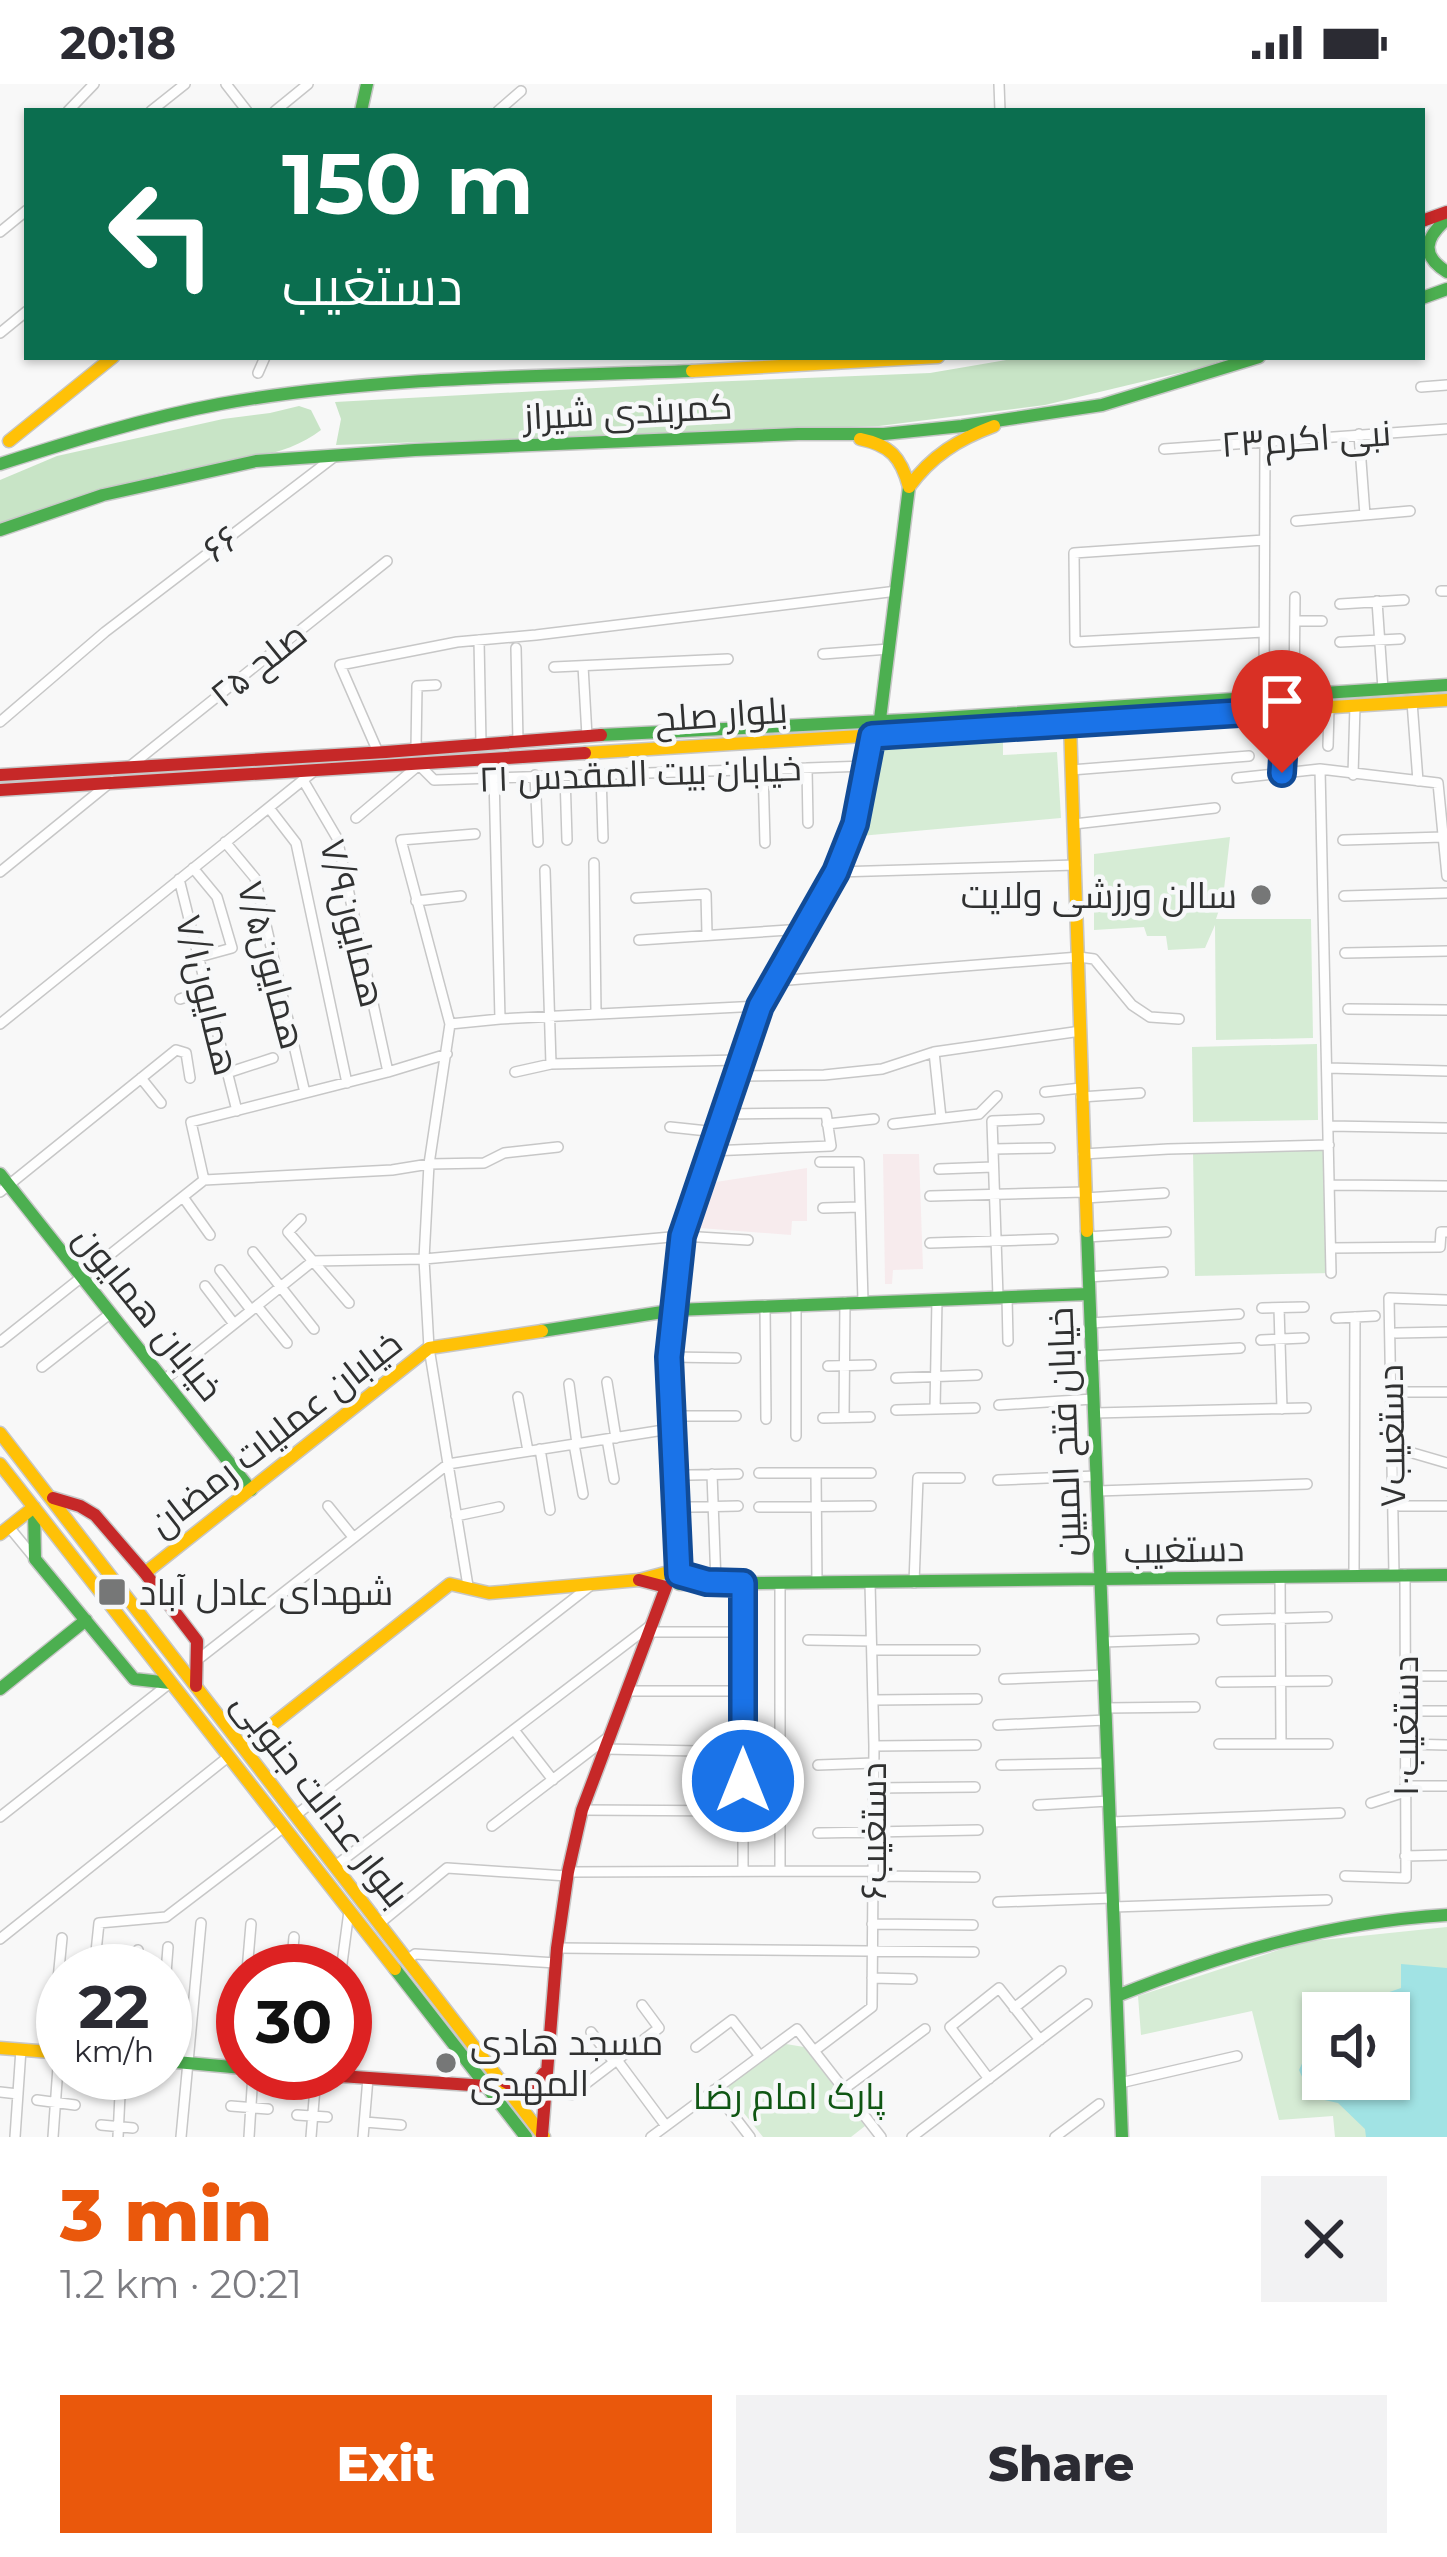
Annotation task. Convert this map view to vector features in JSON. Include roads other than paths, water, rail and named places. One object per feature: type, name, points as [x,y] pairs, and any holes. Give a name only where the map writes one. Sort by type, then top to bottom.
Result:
[{"type":"main road","points":[[1447,216],[1432,233],[1428,249],[1436,266],[1447,272]]},
{"type":"main road","points":[[9,441],[109,360]]},
{"type":"main road","name":"کمربندی شیراز","points":[[0,464],[130,424],[219,404],[365,385],[897,360]]},
{"type":"main road","name":"کمربندی شیراز","points":[[0,530],[145,484],[256,461],[798,434],[884,434],[1102,405],[1249,360]]},
{"type":"main road","points":[[909,487],[930,460],[977,432],[1019,417]]},
{"type":"main road","points":[[841,435],[892,450],[903,462],[909,487],[880,719]]},
{"type":"main road","name":"بلوار صلح","points":[[0,775],[1447,685]]},
{"type":"main road","name":"بلوار صلح","points":[[0,790],[1447,700]]},
{"type":"main road","points":[[1144,704],[1145,719]]},
{"type":"main road","name":"خیابان فتح المبین","points":[[1070,724],[1123,2137]]},
{"type":"main road","points":[[743,727],[744,742]]},
{"type":"main road","points":[[543,2136],[567,1874],[582,1810],[678,1556],[669,1357],[682,1236],[760,1006],[836,872],[855,824],[872,736]]},
{"type":"main road","name":"خیابان همایون","points":[[3,1184],[251,1490]]},
{"type":"main road","name":"خیابان عملیات رمضان","points":[[145,1573],[429,1348],[675,1310],[1089,1294]]},
{"type":"main road","name":"بلوار عدالت جنوبی","points":[[0,1433],[543,2136]]},
{"type":"main road","name":"بلوار عدالت جنوبی","points":[[0,1464],[526,2137]]},
{"type":"main road","name":"بلوار عدالت جنوبی","points":[[51,1498],[95,1515],[197,1641],[196,1661]]},
{"type":"main road","points":[[5,1530],[34,1507]]},
{"type":"main road","points":[[34,1507],[35,1559],[134,1679],[170,1683]]},
{"type":"main road","name":"دستغیب","points":[[592,1585],[639,1580],[914,1583],[1447,1575]]},
{"type":"main road","points":[[244,1748],[450,1584],[489,1593],[592,1585]]},
{"type":"main road","points":[[0,1690],[86,1621]]},
{"type":"main road","points":[[196,1661],[196,1686]]},
{"type":"main road","points":[[1117,1996],[1180,1970],[1338,1926],[1447,1915]]},
{"type":"main road","points":[[451,2041],[463,2031]]},
{"type":"main road","points":[[0,2048],[36,2050]]},
{"type":"main road","points":[[499,2077],[518,2091],[527,2091],[539,2082],[547,2066]]},
{"type":"main road","points":[[372,2078],[486,2086]]},
{"type":"street","points":[[71,108],[94,84]]},
{"type":"street","points":[[155,108],[184,84]]},
{"type":"street","points":[[226,84],[245,108]]},
{"type":"street","points":[[278,108],[308,84]]},
{"type":"street","points":[[501,108],[520,91]]},
{"type":"street","points":[[0,232],[24,212]]},
{"type":"street","points":[[0,333],[24,313]]},
{"type":"street","points":[[258,373],[264,360]]},
{"type":"street","points":[[1421,387],[1447,385]]},
{"type":"street","name":"نبی اکرم۲۳","points":[[1164,449],[1447,428]]},
{"type":"street","points":[[1360,434],[1364,514]]},
{"type":"street","points":[[1264,696],[1265,442]]},
{"type":"street","name":"۶۶","points":[[0,722],[105,632],[338,454]]},
{"type":"street","points":[[1296,521],[1410,511]]},
{"type":"street","points":[[1264,540],[1074,553],[1075,642],[1264,632]]},
{"type":"street","name":"صلح ۲۵","points":[[128,767],[387,561]]},
{"type":"street","points":[[378,752],[340,665],[457,642],[897,592]]},
{"type":"street","points":[[1294,695],[1295,597]]},
{"type":"street","points":[[1340,604],[1404,600]]},
{"type":"street","points":[[1377,602],[1383,689]]},
{"type":"street","points":[[1296,621],[1322,621]]},
{"type":"street","points":[[1340,642],[1400,639]]},
{"type":"street","points":[[479,640],[481,745]]},
{"type":"street","points":[[516,648],[518,742]]},
{"type":"street","points":[[823,655],[890,649]]},
{"type":"street","points":[[554,667],[728,659]]},
{"type":"street","points":[[583,666],[587,736]]},
{"type":"street","points":[[416,749],[417,686],[436,685]]},
{"type":"street","points":[[1412,703],[1418,781]]},
{"type":"street","points":[[1353,775],[1355,706]]},
{"type":"street","points":[[1328,746],[1329,708]]},
{"type":"street","points":[[1282,773],[1286,710]]},
{"type":"street","points":[[1072,770],[1249,756]]},
{"type":"street","points":[[356,818],[419,765]]},
{"type":"street","name":"خیابان بیت المقدس ۲۱","points":[[419,765],[434,780],[867,766]]},
{"type":"street","points":[[0,1024],[318,768]]},
{"type":"street","points":[[806,768],[808,823]]},
{"type":"street","points":[[1320,769],[1331,1273]]},
{"type":"street","points":[[1237,778],[1320,769],[1438,783],[1447,876]]},
{"type":"street","points":[[763,770],[765,844]]},
{"type":"street","points":[[602,774],[603,838]]},
{"type":"street","points":[[535,775],[538,842]]},
{"type":"street","points":[[565,775],[567,840]]},
{"type":"street","points":[[494,777],[500,1019]]},
{"type":"street","name":"همایون۷/۹","points":[[303,780],[337,838],[388,1072]]},
{"type":"street","points":[[0,872],[112,781]]},
{"type":"street","points":[[268,808],[296,843],[347,1082]]},
{"type":"street","points":[[1074,824],[1215,808]]},
{"type":"street","points":[[468,1586],[429,1348],[424,1259],[429,1164],[449,1024],[401,840],[475,834]]},
{"type":"street","points":[[1343,840],[1443,837]]},
{"type":"street","name":"همایون۷/۵","points":[[225,842],[255,878],[305,1093]]},
{"type":"street","points":[[594,863],[596,1014]]},
{"type":"street","points":[[836,872],[1076,866]]},
{"type":"street","points":[[193,868],[217,897],[232,948],[199,957]]},
{"type":"street","points":[[545,870],[551,1064]]},
{"type":"street","name":"همایون۷/۱","points":[[179,879],[237,1111]]},
{"type":"street","points":[[1344,896],[1447,893]]},
{"type":"street","points":[[636,898],[706,894],[707,934]]},
{"type":"street","points":[[416,902],[461,896]]},
{"type":"street","points":[[639,940],[804,929]]},
{"type":"street","points":[[1346,953],[1447,951]]},
{"type":"street","points":[[776,981],[1079,956],[1094,959],[1132,1005],[1150,1017],[1180,1019]]},
{"type":"street","points":[[180,999],[207,990]]},
{"type":"street","points":[[449,1024],[760,1006]]},
{"type":"street","points":[[1348,1009],[1447,1010]]},
{"type":"street","points":[[735,1076],[882,1069],[934,1052],[1081,1031]]},
{"type":"street","points":[[3,1184],[176,1050],[186,1053],[190,1078]]},
{"type":"street","points":[[934,1052],[941,1118]]},
{"type":"street","points":[[204,1180],[191,1122],[447,1054]]},
{"type":"street","points":[[227,1073],[273,1058]]},
{"type":"street","points":[[515,1072],[551,1064],[740,1060]]},
{"type":"street","points":[[1327,1068],[1447,1071]]},
{"type":"street","points":[[141,1078],[161,1103]]},
{"type":"street","points":[[1045,1092],[1140,1094]]},
{"type":"street","points":[[893,1124],[979,1114],[997,1096]]},
{"type":"street","points":[[710,1151],[831,1146],[826,1113],[722,1114]]},
{"type":"street","points":[[827,1124],[874,1119]]},
{"type":"street","points":[[1008,1341],[996,1240],[992,1121],[1039,1119]]},
{"type":"street","points":[[1329,1126],[1447,1128]]},
{"type":"street","points":[[670,1127],[716,1132]]},
{"type":"street","points":[[1083,1154],[1329,1145]]},
{"type":"street","points":[[0,1342],[204,1180],[484,1163],[504,1154],[558,1147]]},
{"type":"street","points":[[993,1149],[1050,1148]]},
{"type":"street","points":[[820,1162],[859,1162],[863,1301]]},
{"type":"street","points":[[939,1169],[993,1167]]},
{"type":"street","points":[[1330,1185],[1447,1186]]},
{"type":"street","points":[[930,1196],[1164,1193]]},
{"type":"street","points":[[182,1198],[210,1235]]},
{"type":"street","points":[[823,1208],[860,1207]]},
{"type":"street","points":[[301,1220],[288,1232],[349,1303]]},
{"type":"street","points":[[1087,1237],[1166,1232]]},
{"type":"street","points":[[1330,1247],[1440,1247],[1441,1232],[1447,1232]]},
{"type":"street","points":[[164,1380],[313,1261],[424,1259],[682,1236],[748,1240]]},
{"type":"street","points":[[930,1243],[1053,1239]]},
{"type":"street","points":[[253,1252],[314,1329]]},
{"type":"street","points":[[220,1270],[287,1343]]},
{"type":"street","points":[[1088,1276],[1163,1272]]},
{"type":"street","points":[[205,1286],[234,1324]]},
{"type":"street","name":"دستغیب۷","points":[[1399,1574],[1389,1298],[1447,1300]]},
{"type":"street","points":[[935,1409],[937,1299]]},
{"type":"street","points":[[844,1418],[845,1302]]},
{"type":"street","points":[[796,1304],[796,1436]]},
{"type":"street","points":[[765,1305],[766,1419]]},
{"type":"street","points":[[1262,1308],[1304,1307]]},
{"type":"street","points":[[1280,1308],[1282,1409]]},
{"type":"street","points":[[42,1367],[111,1313]]},
{"type":"street","points":[[1090,1323],[1239,1314]]},
{"type":"street","points":[[1336,1318],[1375,1316]]},
{"type":"street","points":[[1354,1317],[1354,1574]]},
{"type":"street","points":[[1396,1333],[1447,1332]]},
{"type":"street","points":[[1262,1340],[1304,1339]]},
{"type":"street","points":[[1091,1356],[1240,1348]]},
{"type":"street","points":[[669,1357],[736,1358]]},
{"type":"street","points":[[828,1366],[871,1366]]},
{"type":"street","points":[[896,1378],[977,1376]]},
{"type":"street","points":[[607,1382],[614,1479]]},
{"type":"street","points":[[569,1384],[583,1494]]},
{"type":"street","points":[[1398,1392],[1447,1392]]},
{"type":"street","points":[[518,1397],[550,1510]]},
{"type":"street","points":[[999,1405],[1306,1408]]},
{"type":"street","points":[[896,1410],[975,1408]]},
{"type":"street","points":[[196,1661],[448,1464],[612,1438],[670,1423],[736,1416]]},
{"type":"street","points":[[824,1418],[870,1417]]},
{"type":"street","points":[[1399,1449],[1447,1463]]},
{"type":"street","points":[[759,1473],[871,1473]]},
{"type":"street","points":[[816,1473],[818,1583]]},
{"type":"street","points":[[711,1582],[712,1474]]},
{"type":"street","points":[[690,1475],[738,1474]]},
{"type":"street","points":[[914,1583],[918,1478],[960,1478]]},
{"type":"street","points":[[998,1480],[1306,1484]]},
{"type":"street","points":[[328,1506],[353,1537]]},
{"type":"street","points":[[691,1507],[738,1506]]},
{"type":"street","points":[[1400,1506],[1447,1506]]},
{"type":"street","points":[[456,1516],[499,1507]]},
{"type":"street","points":[[759,1507],[871,1507]]},
{"type":"street","points":[[5,1530],[35,1559]]},
{"type":"street","name":"دستغیب۱۰","points":[[1345,1876],[1406,1878],[1405,1676],[1399,1574]]},
{"type":"street","points":[[1280,1576],[1281,1744]]},
{"type":"street","points":[[743,1583],[743,1871]]},
{"type":"street","points":[[779,1871],[780,1583]]},
{"type":"street","name":"دستغیب۶","points":[[814,2051],[872,2007],[870,1583]]},
{"type":"street","points":[[296,1815],[592,1585]]},
{"type":"street","points":[[1222,1620],[1327,1617]]},
{"type":"street","points":[[335,1866],[650,1628],[743,1632]]},
{"type":"street","points":[[808,1640],[975,1649]]},
{"type":"street","points":[[1103,1642],[1194,1640]]},
{"type":"street","points":[[1004,1679],[1104,1675]]},
{"type":"street","points":[[1405,1676],[1447,1676]]},
{"type":"street","points":[[134,1679],[149,1699]]},
{"type":"street","points":[[1222,1682],[1328,1682]]},
{"type":"street","points":[[0,1817],[170,1683]]},
{"type":"street","points":[[627,1691],[743,1691]]},
{"type":"street","points":[[873,1700],[977,1699]]},
{"type":"street","points":[[998,1725],[1195,1707]]},
{"type":"street","points":[[1405,1711],[1447,1711]]},
{"type":"street","points":[[514,1730],[553,1780]]},
{"type":"street","points":[[492,1826],[608,1743],[743,1752]]},
{"type":"street","points":[[874,1746],[976,1744]]},
{"type":"street","points":[[1220,1744],[1328,1744]]},
{"type":"street","points":[[1405,1744],[1447,1745]]},
{"type":"street","points":[[0,1939],[228,1756]]},
{"type":"street","points":[[818,1765],[874,1763]]},
{"type":"street","points":[[1001,1765],[1108,1763]]},
{"type":"street","points":[[1371,1804],[1405,1789],[1447,1786]]},
{"type":"street","points":[[873,1788],[976,1787]]},
{"type":"street","points":[[1038,1805],[1109,1801]]},
{"type":"street","points":[[582,1810],[743,1811]]},
{"type":"street","points":[[1110,1822],[1340,1814]]},
{"type":"street","points":[[97,1944],[99,1923],[166,1917],[284,1827]]},
{"type":"street","points":[[818,1833],[978,1830]]},
{"type":"street","points":[[1406,1856],[1447,1856]]},
{"type":"street","points":[[380,1923],[447,1868],[567,1874],[779,1871],[974,1877]]},
{"type":"street","points":[[998,1902],[1328,1900]]},
{"type":"street","points":[[345,1944],[349,1910]]},
{"type":"street","points":[[192,2013],[201,1923]]},
{"type":"street","points":[[249,1944],[251,1924]]},
{"type":"street","points":[[872,1924],[973,1924]]},
{"type":"street","points":[[293,1944],[294,1937]]},
{"type":"street","points":[[62,1938],[62,1944]]},
{"type":"street","points":[[407,1960],[415,1954],[486,1958],[974,1952]]},
{"type":"street","points":[[1014,2008],[1061,1972]]},
{"type":"street","points":[[872,1978],[912,1978]]},
{"type":"street","points":[[989,2079],[950,2027],[999,1988],[1040,2040]]},
{"type":"street","points":[[912,2137],[1087,2004]]},
{"type":"street","points":[[571,2095],[659,2027],[642,2005]]},
{"type":"street","points":[[696,2047],[732,2020],[760,2056]]},
{"type":"street","points":[[651,2137],[796,2029],[881,2137]]},
{"type":"street","points":[[844,2089],[925,2029]]},
{"type":"street","points":[[591,2032],[666,2126]]},
{"type":"street","points":[[15,2137],[21,2049]]},
{"type":"street","points":[[1120,2083],[1237,2056]]},
{"type":"street","points":[[714,2090],[749,2137]]},
{"type":"street","points":[[0,2092],[18,2094]]},
{"type":"street","points":[[37,2100],[75,2104]]},
{"type":"street","points":[[118,2132],[120,2100]]},
{"type":"street","points":[[181,2137],[184,2100]]},
{"type":"street","points":[[249,2137],[250,2100]]},
{"type":"street","points":[[311,2137],[318,2100]]},
{"type":"street","points":[[363,2137],[366,2100]]},
{"type":"street","points":[[53,2137],[55,2102]]},
{"type":"street","points":[[1055,2137],[1099,2104]]},
{"type":"street","points":[[231,2106],[268,2109]]},
{"type":"street","points":[[297,2115],[327,2117]]},
{"type":"street","points":[[365,2122],[401,2125]]},
{"type":"street","points":[[101,2125],[118,2132],[133,2128]]},
{"type":"water","points":[[1401,1964],[1447,1968],[1447,2137],[1366,2137],[1365,2129],[1338,2103],[1324,2100],[1410,2100],[1410,1992],[1389,1992],[1401,1988]]},
{"type":"place","name":"سالن ورزشی ولایت","points":[[1261,895]]},
{"type":"place","name":"شهدای عادل آباد","points":[[112,1592]]},
{"type":"place","name":"مسجد هادی المهدی","points":[[446,2063]]},
{"type":"park label","name":"پارک امام رضا","points":[[789,2096]]}]
